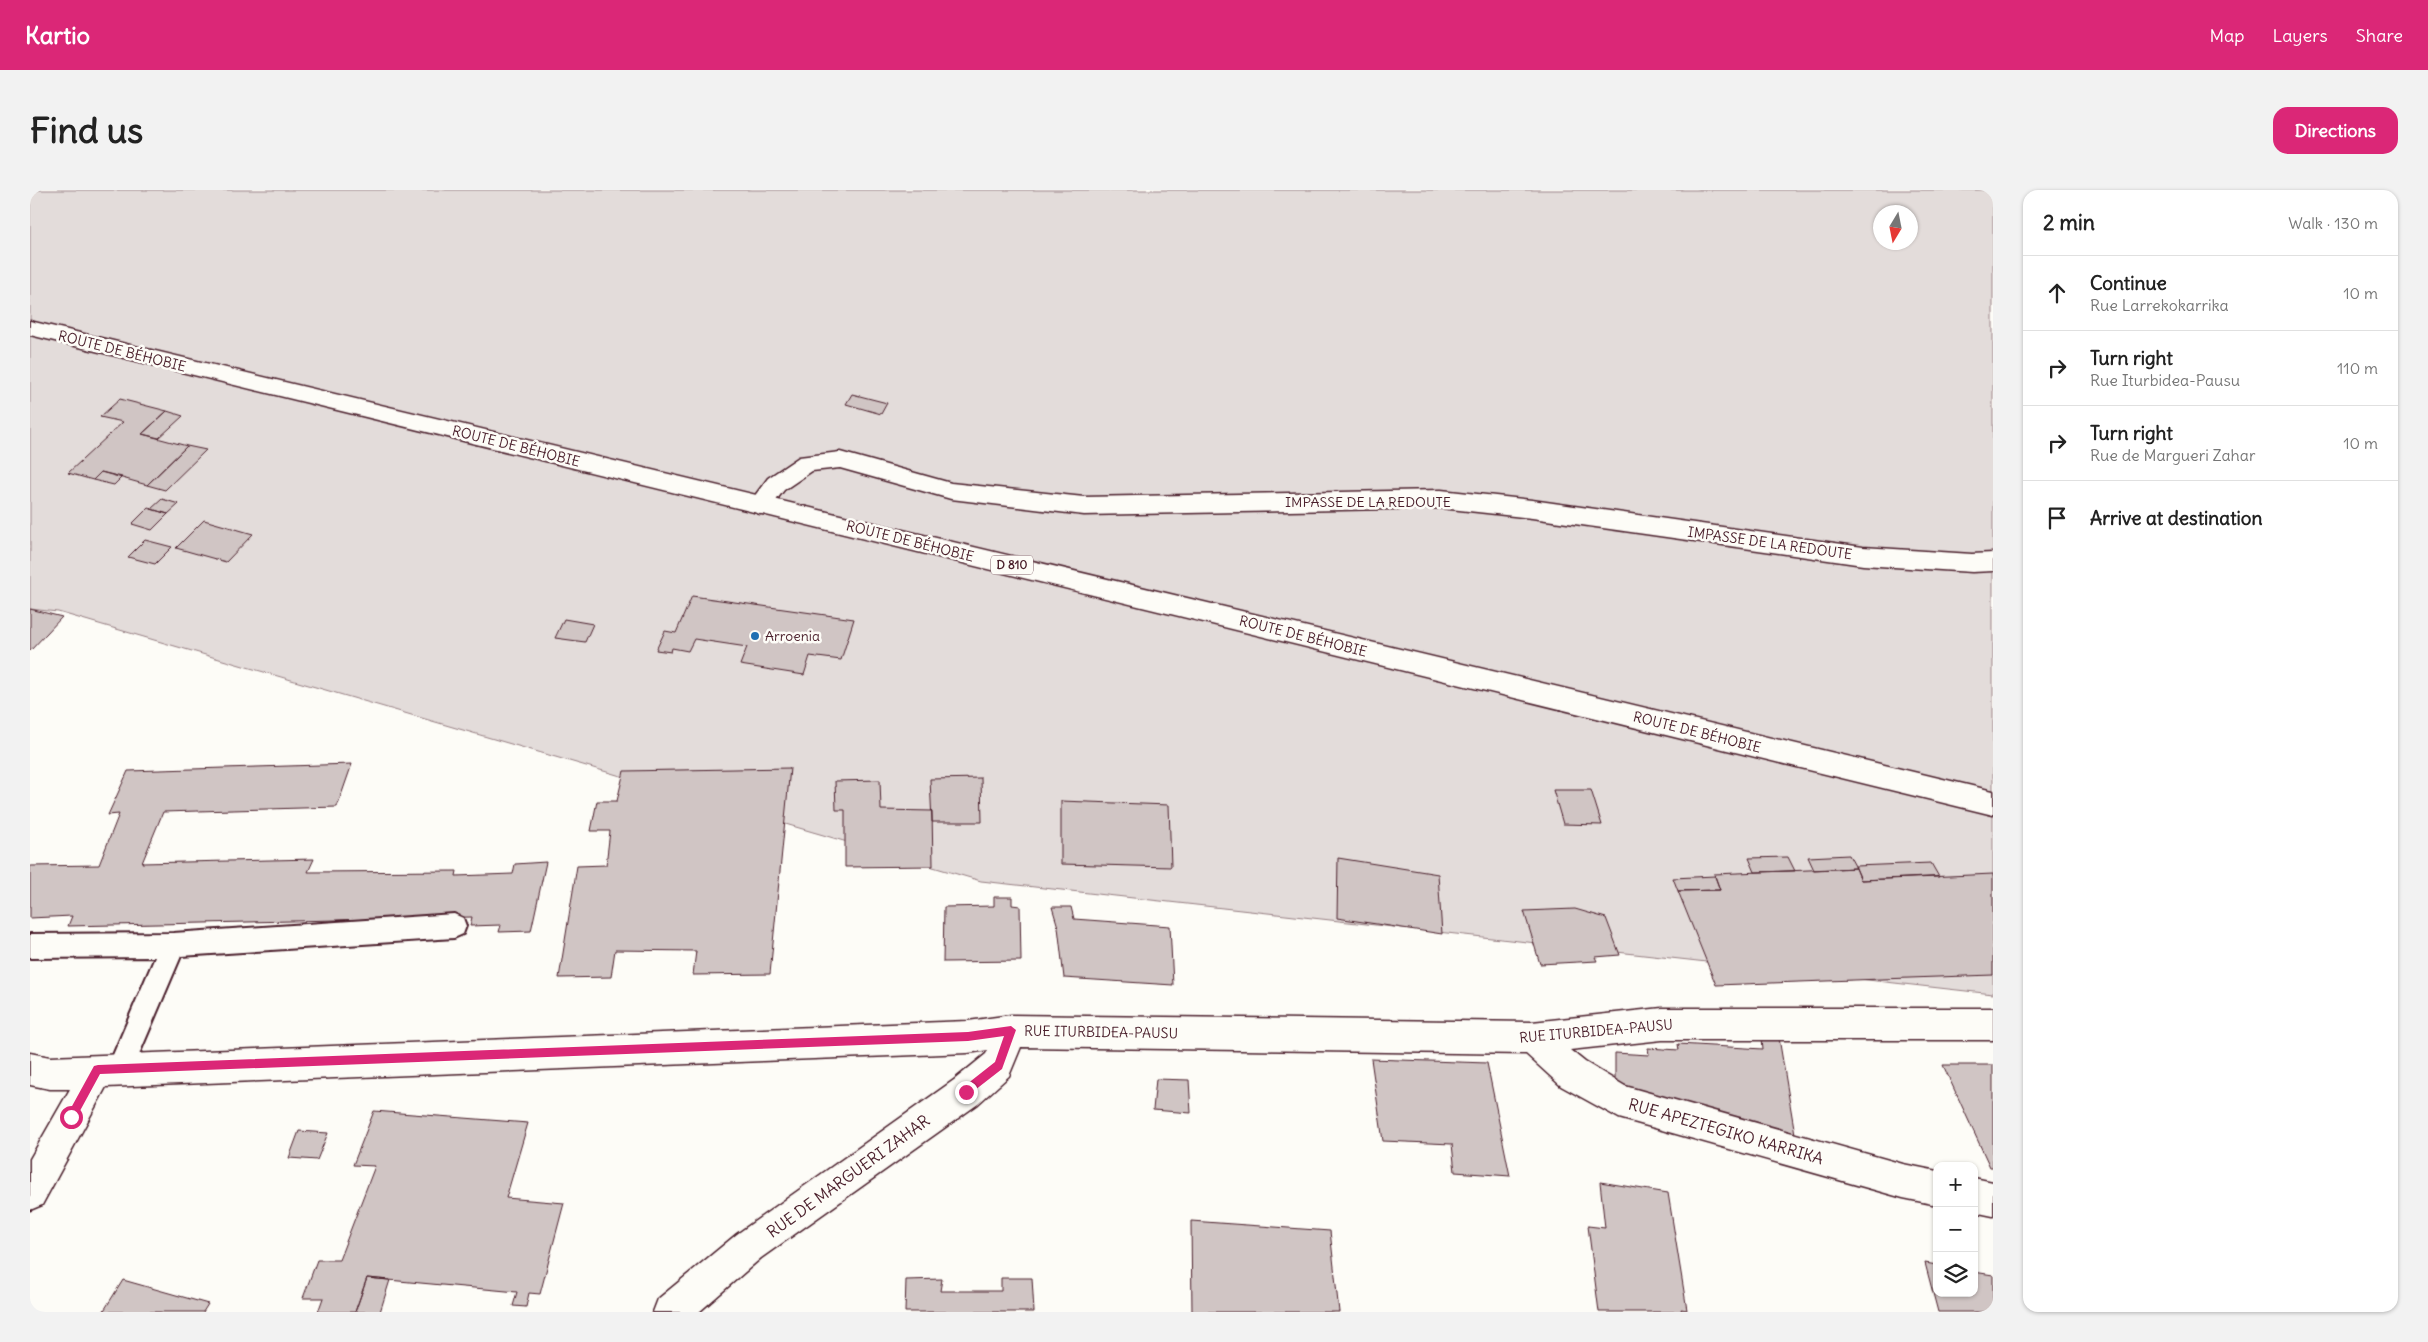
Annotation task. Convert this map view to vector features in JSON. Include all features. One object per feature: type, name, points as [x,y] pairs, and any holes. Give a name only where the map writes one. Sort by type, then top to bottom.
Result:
[{"type":"street","name":"ROUTE DE BÉHOBIE","points":[[30,328],[1993,803]]},
{"type":"street","name":"IMPASSE DE LA REDOUTE","points":[[760,504],[776,484],[808,462],[840,460],[951,491],[1084,506],[1441,499],[1532,509],[1863,556],[1972,563],[1993,562]]},
{"type":"street","name":"RUE ITURBIDEA-PAUSU","points":[[30,1069],[50,1073],[109,1069],[968,1037],[1011,1030],[1532,1038],[1662,1024],[1993,1024]]},
{"type":"street","name":"RUE DE MARGUERI ZAHAR","points":[[671,1312],[749,1246],[966,1092],[998,1065],[1011,1030]]},
{"type":"street","name":"RUE APEZTEGIKO KARRIKA","points":[[1532,1038],[1572,1074],[1619,1101],[1903,1182],[1933,1187]]},
{"type":"street","points":[[30,1193],[109,1069]]},
{"type":"street","points":[[1978,1196],[1993,1199]]},
{"type":"lane","points":[[30,946],[173,945],[454,926]]},
{"type":"lane","points":[[109,1069],[173,945]]},
{"type":"shaded area","points":[[30,190],[1993,190],[1993,994],[981,881],[58,612],[30,609]]},
{"type":"building","points":[[852,394],[887,403],[881,414],[846,404]]},
{"type":"building","points":[[120,399],[167,411],[142,434],[187,446],[147,485],[101,472],[93,480],[68,473],[123,422],[100,417]]},
{"type":"building","points":[[167,411],[183,416],[159,438],[142,434]]},
{"type":"building","points":[[187,446],[206,450],[165,490],[147,485]]},
{"type":"building","points":[[101,472],[122,477],[114,485],[93,480]]},
{"type":"building","points":[[162,499],[179,504],[168,514],[151,509]]},
{"type":"building","points":[[148,508],[168,514],[152,530],[132,524]]},
{"type":"building","points":[[204,520],[253,534],[226,562],[176,548]]},
{"type":"building","points":[[145,540],[172,547],[155,564],[128,557]]},
{"type":"building","name":"Arroenia","points":[[692,596],[854,619],[841,660],[810,656],[804,675],[740,665],[747,647],[694,639],[688,651],[672,648],[671,652],[656,650],[665,631],[676,633]]},
{"type":"building","points":[[30,609],[62,617],[30,651]]},
{"type":"building","points":[[564,619],[593,624],[585,642],[555,638]]},
{"type":"building","points":[[352,764],[337,807],[163,812],[142,863],[314,859],[308,872],[457,871],[456,876],[513,874],[515,864],[546,862],[531,931],[499,932],[501,925],[470,926],[472,917],[68,926],[72,916],[30,918],[30,866],[99,865],[119,814],[108,815],[128,771]]},
{"type":"building","points":[[790,768],[770,974],[693,975],[696,951],[615,950],[611,977],[559,978],[577,866],[606,865],[610,831],[591,831],[597,801],[617,801],[624,771]]},
{"type":"building","points":[[981,778],[982,822],[932,822],[930,779]]},
{"type":"building","points":[[880,780],[881,810],[932,811],[933,866],[845,867],[845,810],[836,810],[835,781]]},
{"type":"building","points":[[1553,790],[1591,790],[1602,825],[1563,824]]},
{"type":"building","points":[[1061,801],[1169,805],[1171,867],[1061,864]]},
{"type":"building","points":[[1849,855],[1856,868],[1814,870],[1808,857]]},
{"type":"building","points":[[1788,857],[1795,871],[1755,872],[1749,858]]},
{"type":"building","points":[[1338,858],[1438,874],[1442,934],[1337,918]]},
{"type":"building","points":[[1931,863],[1939,877],[1861,880],[1855,866]]},
{"type":"building","points":[[1856,868],[1861,880],[1993,874],[1993,975],[1716,985],[1678,891],[1720,890],[1714,874]]},
{"type":"building","points":[[1715,876],[1720,890],[1678,891],[1673,878]]},
{"type":"building","points":[[994,897],[1012,897],[1012,905],[1020,906],[1021,961],[943,962],[944,907],[994,906]]},
{"type":"building","points":[[1052,907],[1071,907],[1074,919],[1170,926],[1173,985],[1064,978],[1058,927]]},
{"type":"building","points":[[1575,909],[1606,918],[1620,955],[1595,957],[1597,961],[1540,964],[1524,911]]},
{"type":"building","points":[[1762,1038],[1779,1038],[1795,1134],[1615,1086],[1615,1053],[1649,1055],[1648,1048],[1679,1050],[1678,1044],[1763,1049]]},
{"type":"building","points":[[1371,1059],[1487,1063],[1510,1176],[1455,1172],[1452,1144],[1383,1141]]},
{"type":"building","points":[[1943,1065],[1993,1065],[1993,1167],[1990,1167]]},
{"type":"building","points":[[1156,1079],[1189,1080],[1191,1113],[1153,1110]]},
{"type":"building","points":[[374,1111],[528,1123],[506,1198],[564,1203],[540,1294],[529,1293],[526,1307],[513,1306],[517,1292],[367,1278],[355,1312],[318,1312],[323,1298],[303,1298],[317,1260],[339,1260],[375,1166],[353,1165]]},
{"type":"building","points":[[299,1131],[328,1133],[317,1160],[289,1158]]},
{"type":"building","points":[[1600,1182],[1668,1193],[1687,1310],[1681,1309],[1682,1312],[1599,1312],[1588,1226],[1605,1228]]},
{"type":"building","points":[[1191,1221],[1330,1231],[1339,1312],[1192,1312]]},
{"type":"building","points":[[1925,1263],[1933,1264],[1933,1293]]},
{"type":"building","points":[[1978,1273],[1993,1275],[1993,1312],[1938,1312],[1934,1297],[1978,1297]]},
{"type":"building","points":[[367,1278],[390,1280],[380,1312],[355,1312]]},
{"type":"building","points":[[1001,1278],[1032,1278],[1034,1312],[905,1312],[906,1280],[942,1279],[940,1291],[1001,1291]]},
{"type":"building","points":[[123,1280],[208,1304],[203,1312],[103,1312]]},
{"type":"place","name":"Arroenia","points":[[755,636]]},
{"type":"route","points":[[71,1117],[98,1070],[968,1037],[1011,1030],[998,1065],[966,1092]]}]
